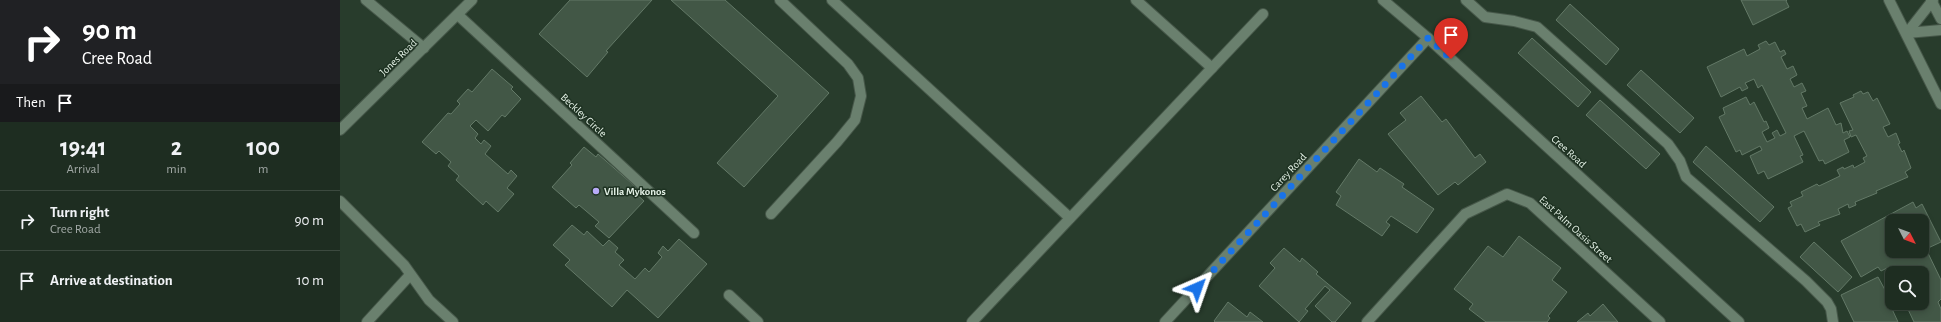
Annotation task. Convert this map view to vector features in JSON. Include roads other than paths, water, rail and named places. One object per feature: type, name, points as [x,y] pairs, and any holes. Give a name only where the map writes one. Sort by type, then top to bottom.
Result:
[{"type":"street","points":[[366,0],[424,48]]},
{"type":"street","name":"Jones Road","points":[[340,130],[472,0]]},
{"type":"street","points":[[771,214],[837,142],[855,120],[861,96],[858,78],[848,64],[780,0]]},
{"type":"street","points":[[832,0],[1070,218]]},
{"type":"street","points":[[1136,0],[1212,68]]},
{"type":"street","name":"Cree Road","points":[[1383,0],[1428,38],[1739,322]]},
{"type":"street","points":[[1466,0],[1485,17],[1514,21],[1537,27],[1668,144],[1680,161],[1686,177],[1822,297],[1831,309],[1833,322]]},
{"type":"street","points":[[1889,0],[1907,33],[1941,104]]},
{"type":"street","points":[[1907,33],[1932,0],[1941,19]]},
{"type":"street","points":[[972,322],[1263,14]]},
{"type":"street","name":"Beckley Circle","points":[[458,15],[694,233]]},
{"type":"street","points":[[1907,33],[1941,30]]},
{"type":"street","name":"Carey Road","points":[[1165,322],[1428,38]]},
{"type":"street","name":"East Palm Oasis Street","points":[[1367,322],[1465,214],[1507,194],[1530,203],[1660,322]]},
{"type":"street","points":[[340,201],[404,265],[429,300],[452,322]]},
{"type":"street","points":[[367,322],[410,275]]},
{"type":"street","points":[[729,295],[758,322]]},
{"type":"place","name":"Villa Mykonos","points":[[596,191]]}]
